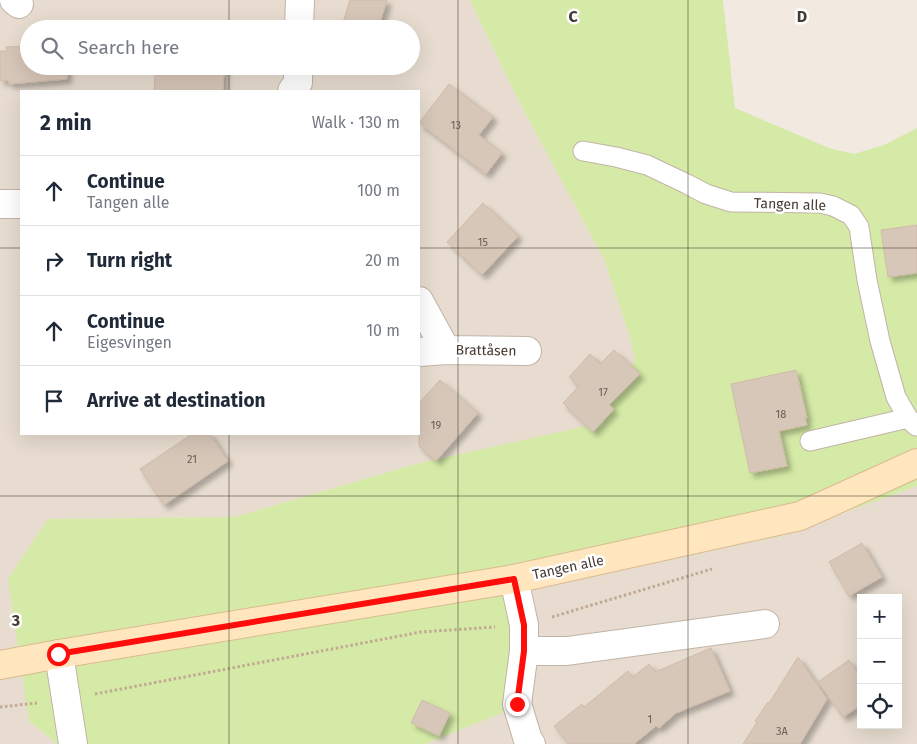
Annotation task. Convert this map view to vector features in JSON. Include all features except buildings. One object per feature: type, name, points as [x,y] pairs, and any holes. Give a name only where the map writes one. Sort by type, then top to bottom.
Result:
[{"type":"main road","name":"Tangen alle","points":[[0,665],[514,579],[800,516],[917,463]]},
{"type":"street","points":[[299,20],[300,0]]},
{"type":"street","points":[[0,204],[20,204]]},
{"type":"street","name":"Brattåsen","points":[[420,303],[446,350]]},
{"type":"street","name":"Brattåsen","points":[[420,352],[446,350],[527,351]]},
{"type":"street","points":[[514,579],[524,638],[517,704],[528,740],[532,744]]},
{"type":"street","points":[[524,638],[567,651],[765,624]]},
{"type":"street","points":[[58,654],[73,744]]},
{"type":"lane","name":"Tangen alle","points":[[582,151],[647,165],[706,194],[731,202],[820,203],[833,206],[851,215],[860,227],[867,280],[880,341],[896,397],[912,422]]},
{"type":"lane","points":[[810,441],[912,422]]},
{"type":"path","points":[[0,707],[65,699],[421,632],[524,638],[712,569]]},
{"type":"shaded area","points":[[0,0],[470,0],[516,96],[604,259],[631,341],[635,361],[599,424],[416,464],[235,517],[48,519],[29,721],[57,744],[0,744]]},
{"type":"shaded area","points":[[917,486],[917,744],[425,744],[497,715],[526,584],[778,537]]},
{"type":"green space","points":[[470,0],[723,0],[735,108],[829,148],[854,154],[884,145],[917,128],[917,486],[778,537],[527,584],[532,698],[497,715],[425,744],[57,744],[29,721],[8,579],[48,519],[235,517],[416,464],[599,423],[635,361],[631,341],[604,259],[516,96]]},
{"type":"route","points":[[58,654],[514,579],[524,625],[524,651],[517,704]]}]
